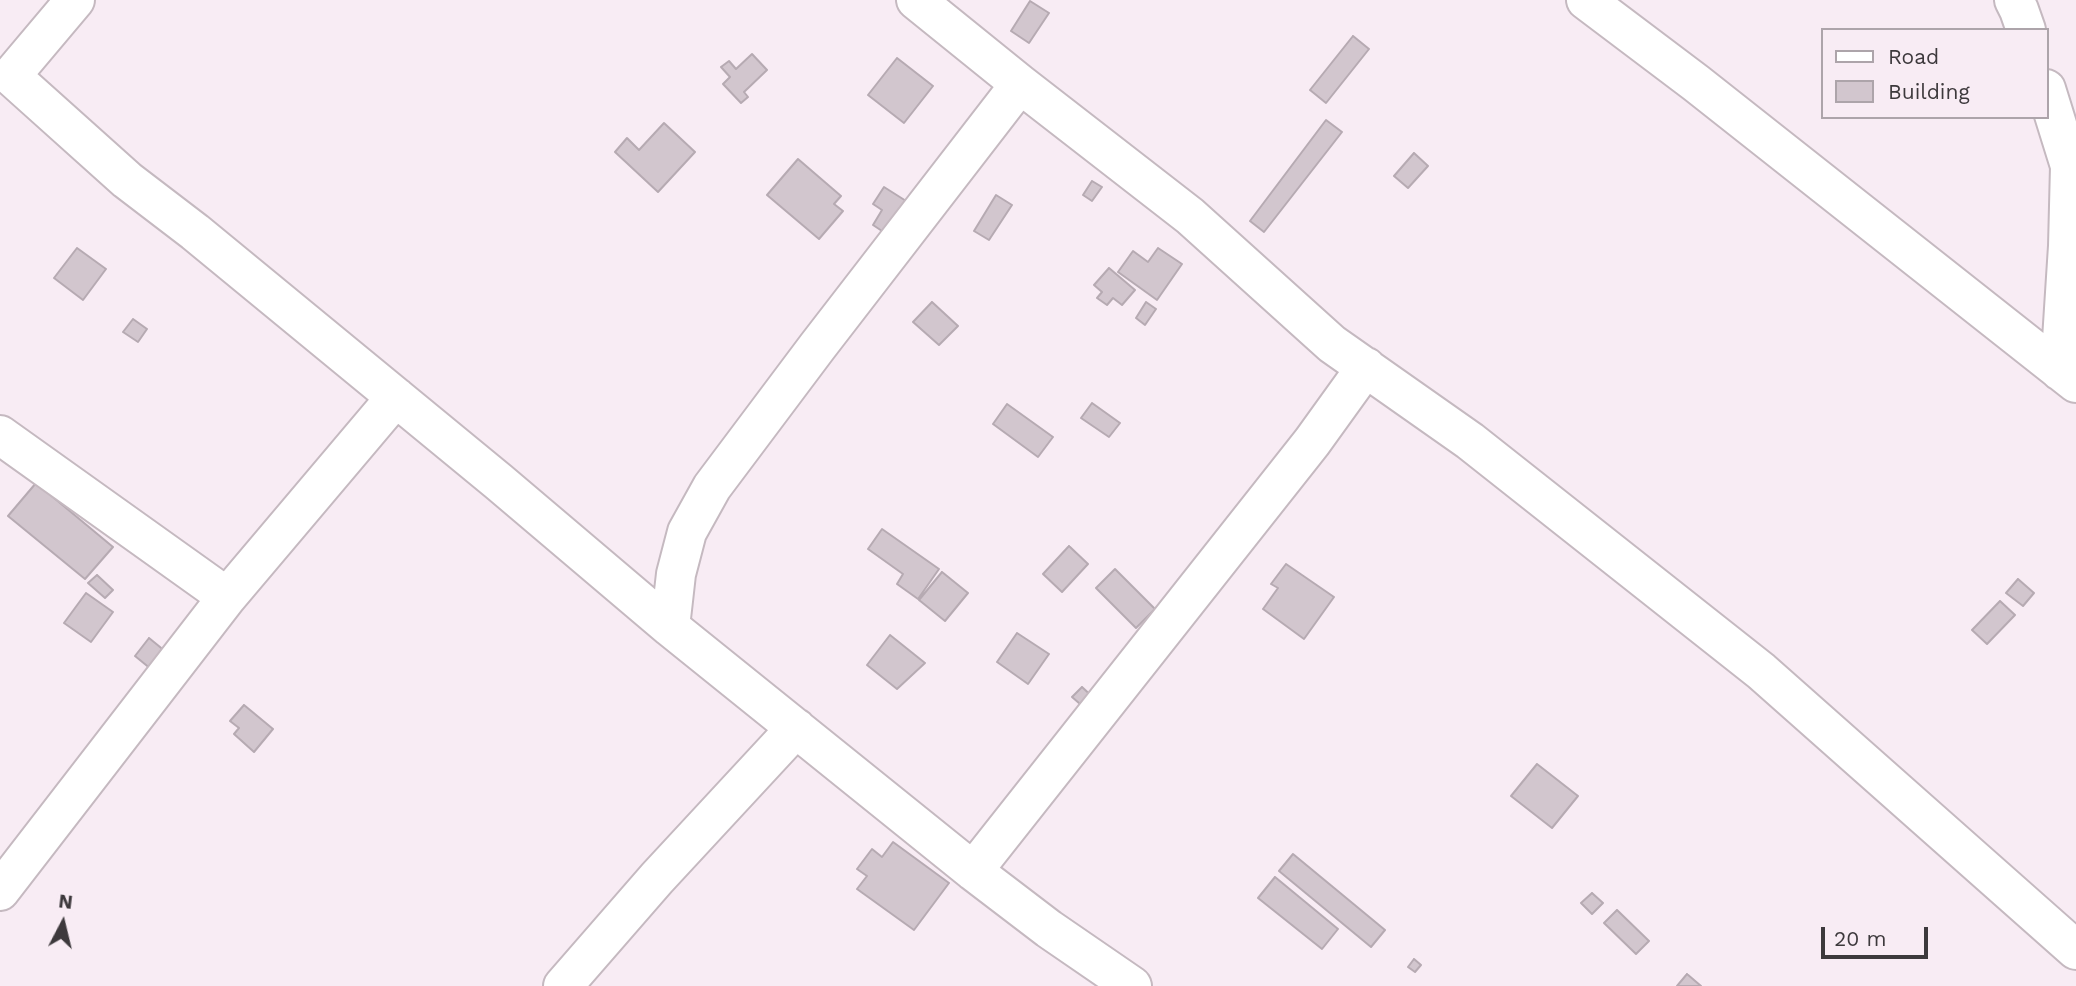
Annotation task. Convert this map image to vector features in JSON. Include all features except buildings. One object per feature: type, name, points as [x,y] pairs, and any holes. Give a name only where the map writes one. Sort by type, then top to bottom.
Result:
[{"type":"street","points":[[75,0],[5,83],[195,232],[670,627],[973,871],[1049,929],[1132,986]]},
{"type":"street","points":[[916,0],[1190,216],[1332,344],[1471,441],[1761,671],[2076,950]]},
{"type":"street","points":[[1586,0],[1696,83],[2068,377]]},
{"type":"street","points":[[2014,0],[2025,28]]},
{"type":"street","points":[[670,627],[676,573],[687,532],[712,487],[1020,84]]},
{"type":"street","points":[[2048,95],[2070,166],[2068,377]]},
{"type":"street","points":[[973,871],[1312,442],[1366,368]]},
{"type":"street","points":[[0,891],[227,597],[396,397]]},
{"type":"street","points":[[0,435],[227,597]]},
{"type":"street","points":[[563,986],[657,878],[796,728]]}]
